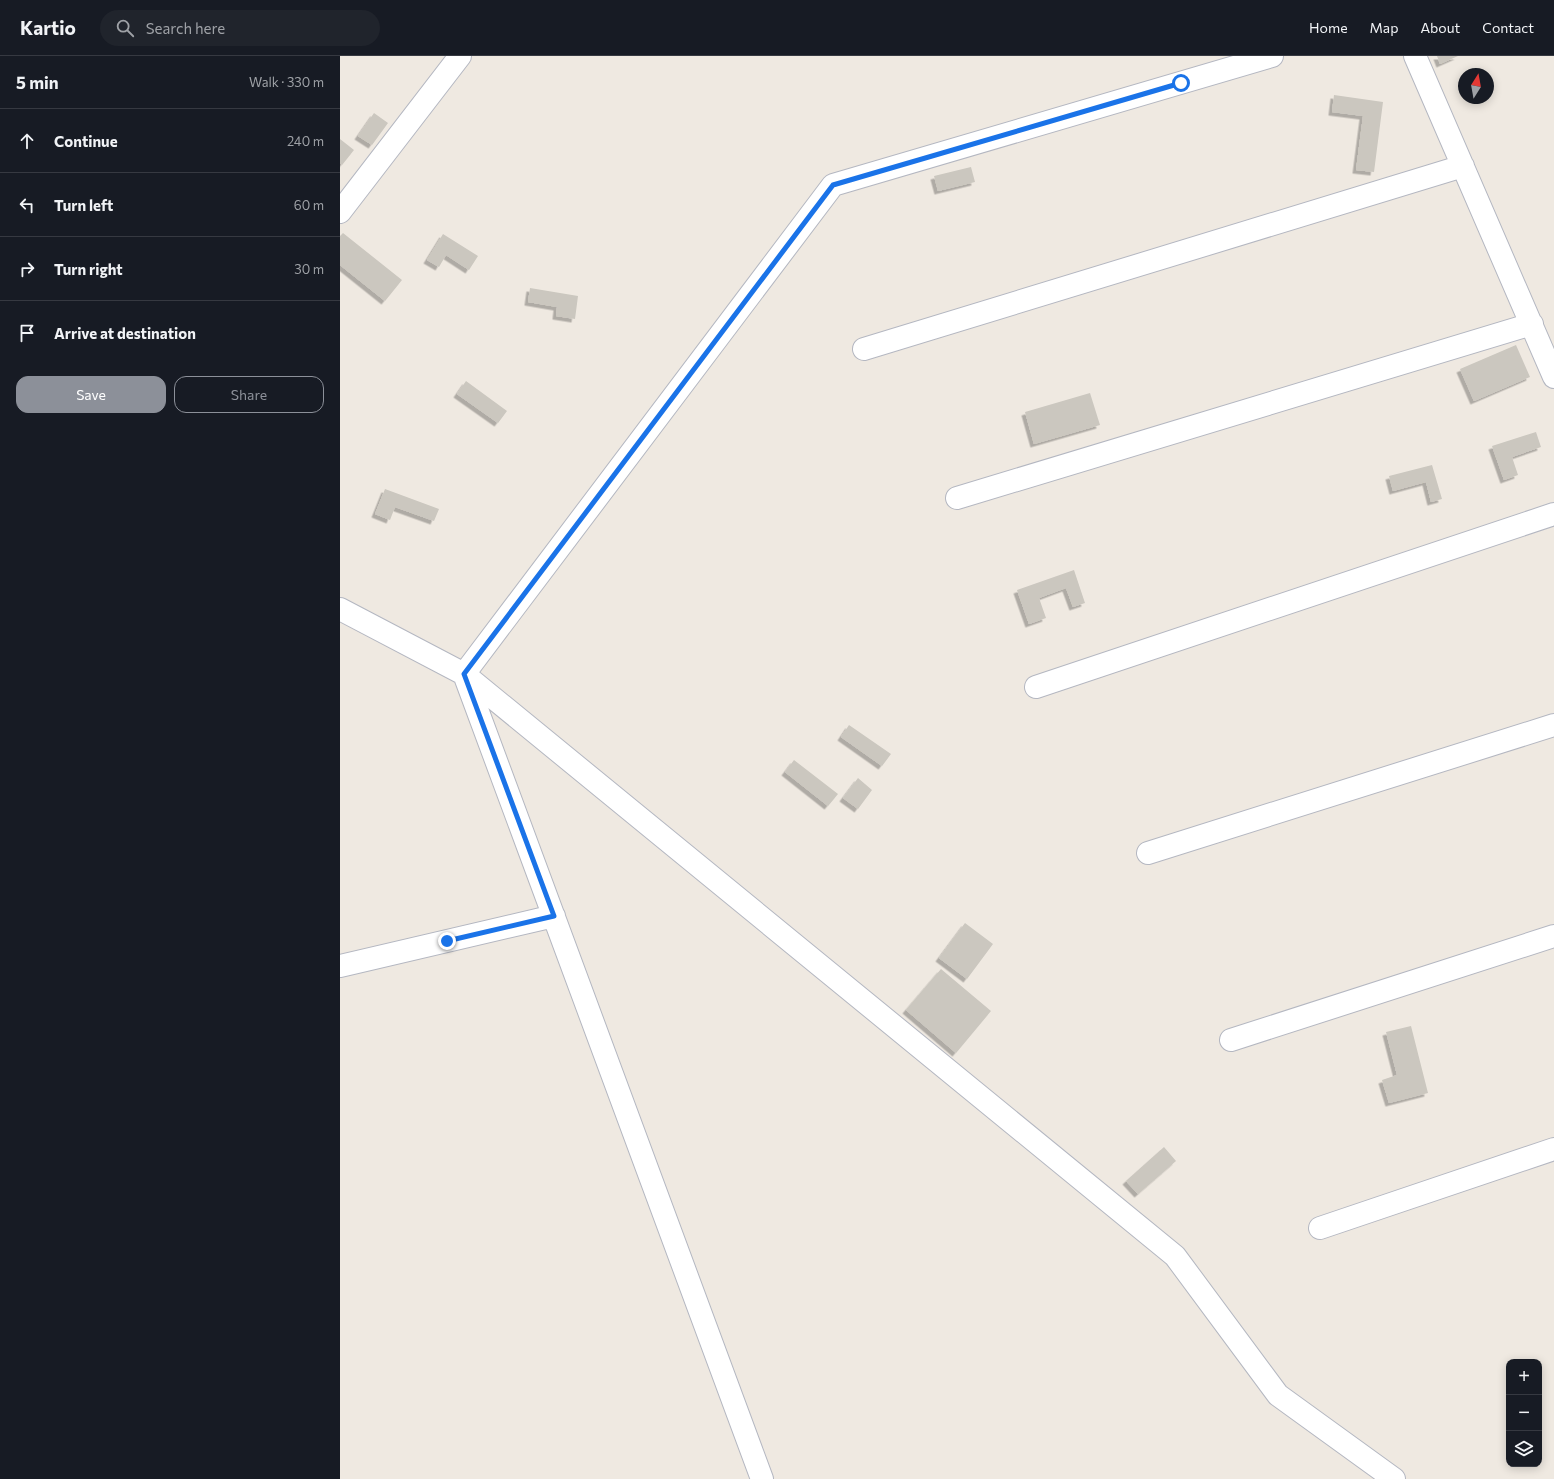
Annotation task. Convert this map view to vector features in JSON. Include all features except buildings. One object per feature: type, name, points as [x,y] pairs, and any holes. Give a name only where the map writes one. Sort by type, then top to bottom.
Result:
[{"type":"street","points":[[340,212],[460,56]]},
{"type":"street","points":[[464,674],[833,185],[1272,56]]},
{"type":"street","points":[[1415,56],[1554,376]]},
{"type":"street","points":[[864,349],[1463,166]]},
{"type":"street","points":[[957,498],[1532,324]]},
{"type":"street","points":[[1036,687],[1554,514]]},
{"type":"street","points":[[340,609],[464,674],[1175,1256],[1278,1395],[1394,1479]]},
{"type":"street","points":[[464,674],[762,1479]]},
{"type":"street","points":[[1148,853],[1554,725]]},
{"type":"street","points":[[340,966],[554,916]]},
{"type":"street","points":[[1231,1040],[1554,936]]},
{"type":"street","points":[[1320,1228],[1554,1149]]},
{"type":"route","points":[[447,941],[554,916],[464,674],[833,185],[1181,83]]}]
